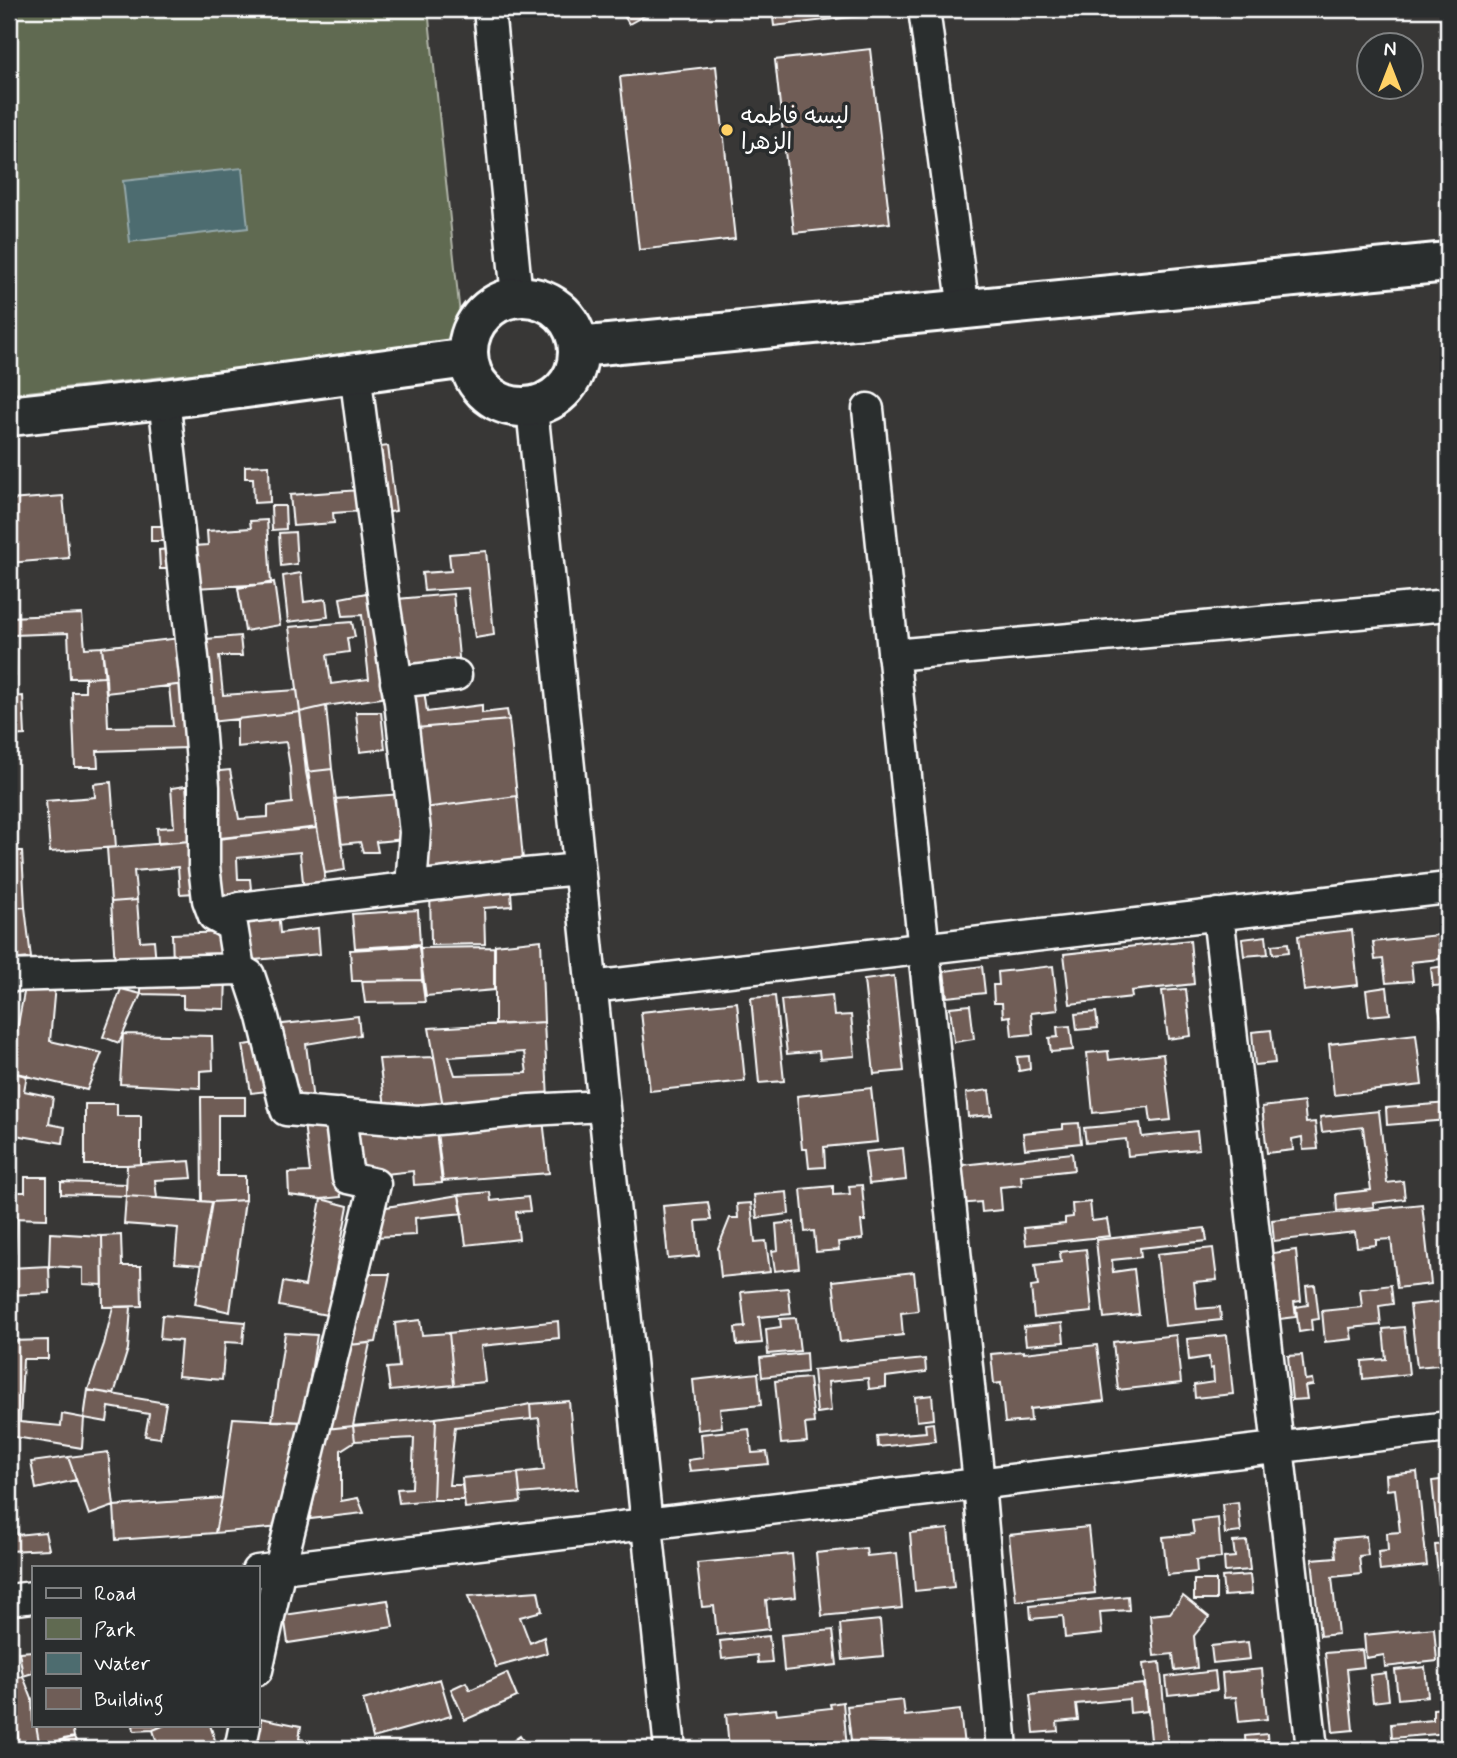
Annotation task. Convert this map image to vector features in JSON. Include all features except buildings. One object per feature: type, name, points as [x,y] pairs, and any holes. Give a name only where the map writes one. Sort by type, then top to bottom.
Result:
[{"type":"street","points":[[489,9],[517,297]]},
{"type":"street","points":[[924,9],[964,310]]},
{"type":"street","points":[[578,346],[1448,262]]},
{"type":"street","points":[[517,297],[538,298],[555,306],[569,320],[578,346],[575,374],[565,390],[550,401],[532,408],[514,407],[497,401],[482,390],[472,375],[468,358],[469,340],[475,323],[487,309],[503,300],[517,297]]},
{"type":"street","points":[[9,416],[468,358]]},
{"type":"street","points":[[355,372],[415,832],[411,887]]},
{"type":"street","points":[[164,398],[196,689],[204,787],[204,866],[208,900],[214,916],[232,926],[239,970]]},
{"type":"street","points":[[532,408],[670,1749]]},
{"type":"street","points":[[868,409],[979,1483],[1003,1749]]},
{"type":"street","points":[[893,655],[1448,605]]},
{"type":"street","points":[[396,682],[456,675]]},
{"type":"street","points":[[214,916],[239,908],[579,869]]},
{"type":"street","points":[[591,987],[1448,888]]},
{"type":"street","points":[[1218,914],[1312,1749]]},
{"type":"street","points":[[9,976],[239,970],[249,975],[263,1017],[286,1110],[418,1121],[603,1106]]},
{"type":"street","points":[[259,1653],[269,1569],[375,1184],[348,1178],[340,1114]]},
{"type":"street","points":[[269,1569],[1448,1427]]},
{"type":"street","points":[[9,1600],[32,1597]]},
{"type":"street","points":[[240,1749],[245,1726]]},
{"type":"green space","points":[[9,9],[428,9],[463,344],[9,394]]},
{"type":"water","points":[[242,168],[248,228],[130,242],[123,181]]},
{"type":"place","name":"لیسه فاطمه الزهرا","points":[[727,130]]}]
